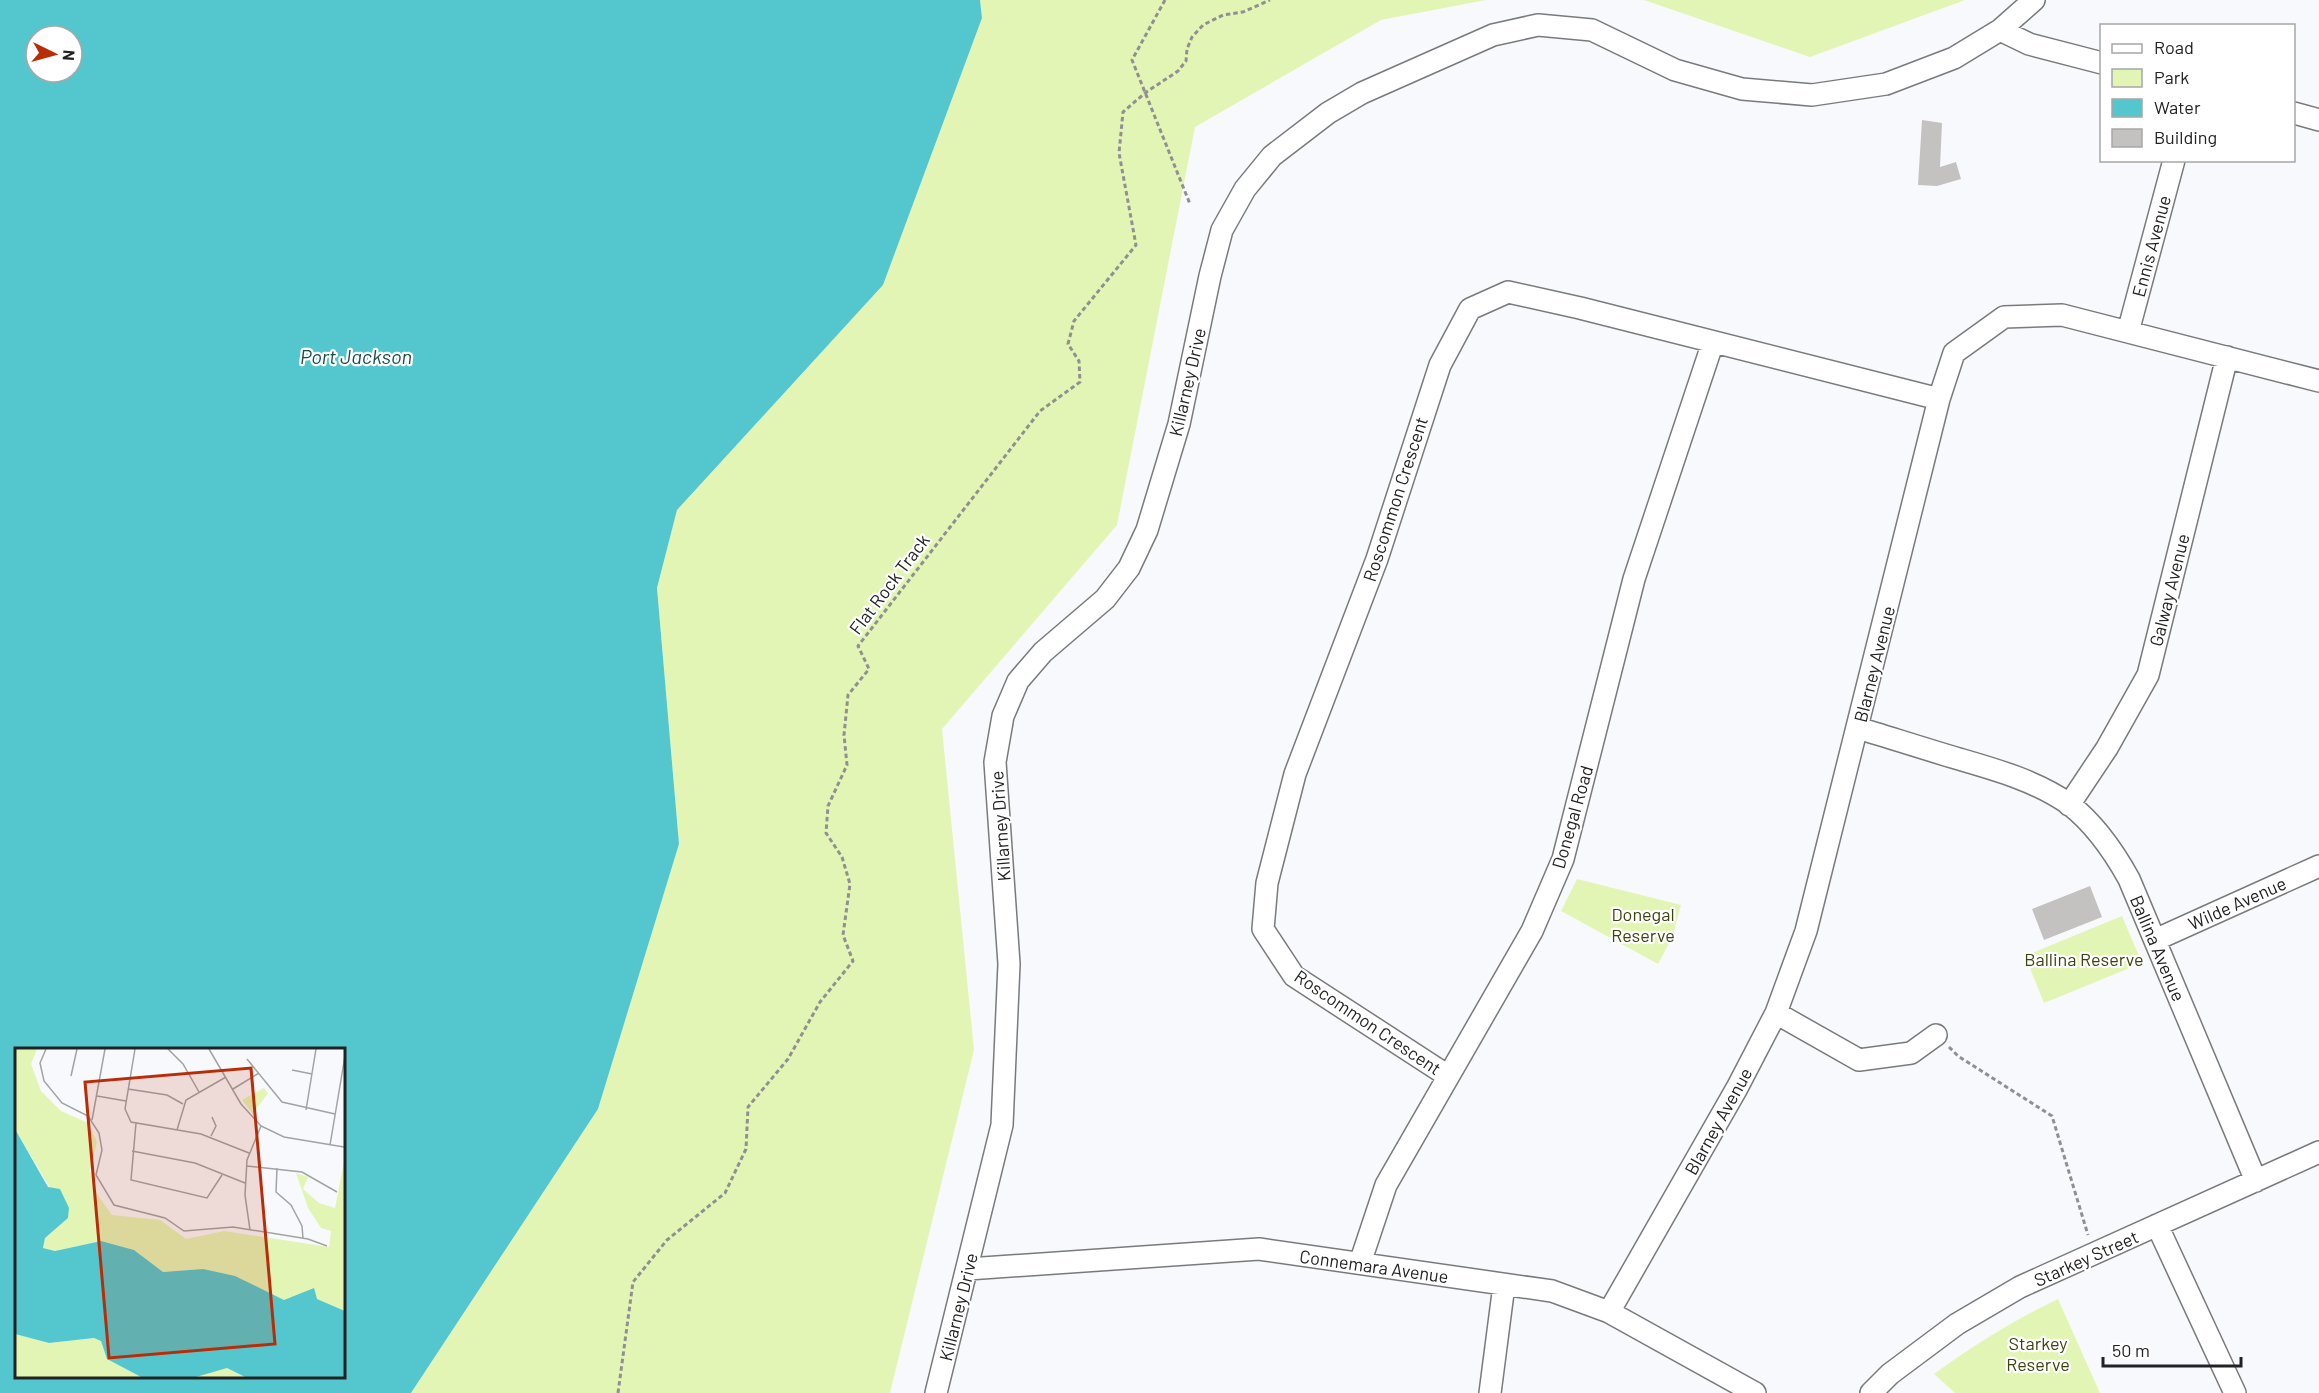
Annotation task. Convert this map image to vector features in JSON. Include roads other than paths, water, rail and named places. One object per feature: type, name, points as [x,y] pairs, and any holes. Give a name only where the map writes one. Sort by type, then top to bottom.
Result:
[{"type":"street","name":"Killarney Drive","points":[[936,1393],[1002,1125],[1009,964],[995,762],[1004,716],[1018,681],[1043,652],[1105,599],[1130,568],[1147,530],[1179,424],[1222,230],[1245,189],[1272,156],[1328,113],[1362,93],[1493,35],[1538,25],[1592,30],[1675,70],[1742,89],[1812,95],[1886,84],[1953,58],[2000,30],[2034,0]]},
{"type":"street","points":[[2000,30],[2029,44],[2100,62]]},
{"type":"street","points":[[2295,113],[2319,120]]},
{"type":"street","name":"Ennis Avenue","points":[[2128,332],[2173,162]]},
{"type":"street","name":"Roscommon Crescent","points":[[1448,1076],[1294,976],[1263,929],[1267,883],[1295,774],[1377,559],[1440,365],[1470,309],[1508,292],[1939,399]]},
{"type":"street","name":"Blarney Avenue","points":[[1609,1312],[1737,1088],[1776,1013],[1806,931],[1939,399],[1954,353],[2004,317],[2062,315],[2319,381]]},
{"type":"street","name":"Donegal Road","points":[[1360,1263],[1386,1185],[1532,931],[1563,859],[1634,579],[1713,342]]},
{"type":"street","name":"Galway Avenue","points":[[2069,805],[2107,748],[2148,675],[2227,357]]},
{"type":"street","name":"Ballina Avenue","points":[[1858,728],[2010,774],[2041,788],[2069,805],[2097,831],[2115,852],[2129,879],[2256,1181]]},
{"type":"street","name":"Wilde Avenue","points":[[2155,940],[2319,866]]},
{"type":"street","points":[[1776,1013],[1859,1060],[1911,1053],[1936,1035]]},
{"type":"street","name":"Starkey Street","points":[[1870,1393],[1890,1374],[1956,1324],[2020,1287],[2319,1152]]},
{"type":"street","points":[[2157,1226],[2235,1393]]},
{"type":"street","name":"Connemara Avenue","points":[[968,1269],[1259,1249],[1552,1291],[1609,1312],[1755,1393]]},
{"type":"street","points":[[1490,1393],[1504,1285]]},
{"type":"water","name":"Port Jackson","points":[[0,0],[980,0],[982,18],[883,285],[677,510],[657,588],[679,844],[598,1109],[411,1393],[0,1393]]},
{"type":"park label","name":"Donegal Reserve","points":[[1643,924]]},
{"type":"park label","name":"Ballina Reserve","points":[[2084,959]]},
{"type":"park label","name":"Starkey Reserve","points":[[2038,1353]]}]
